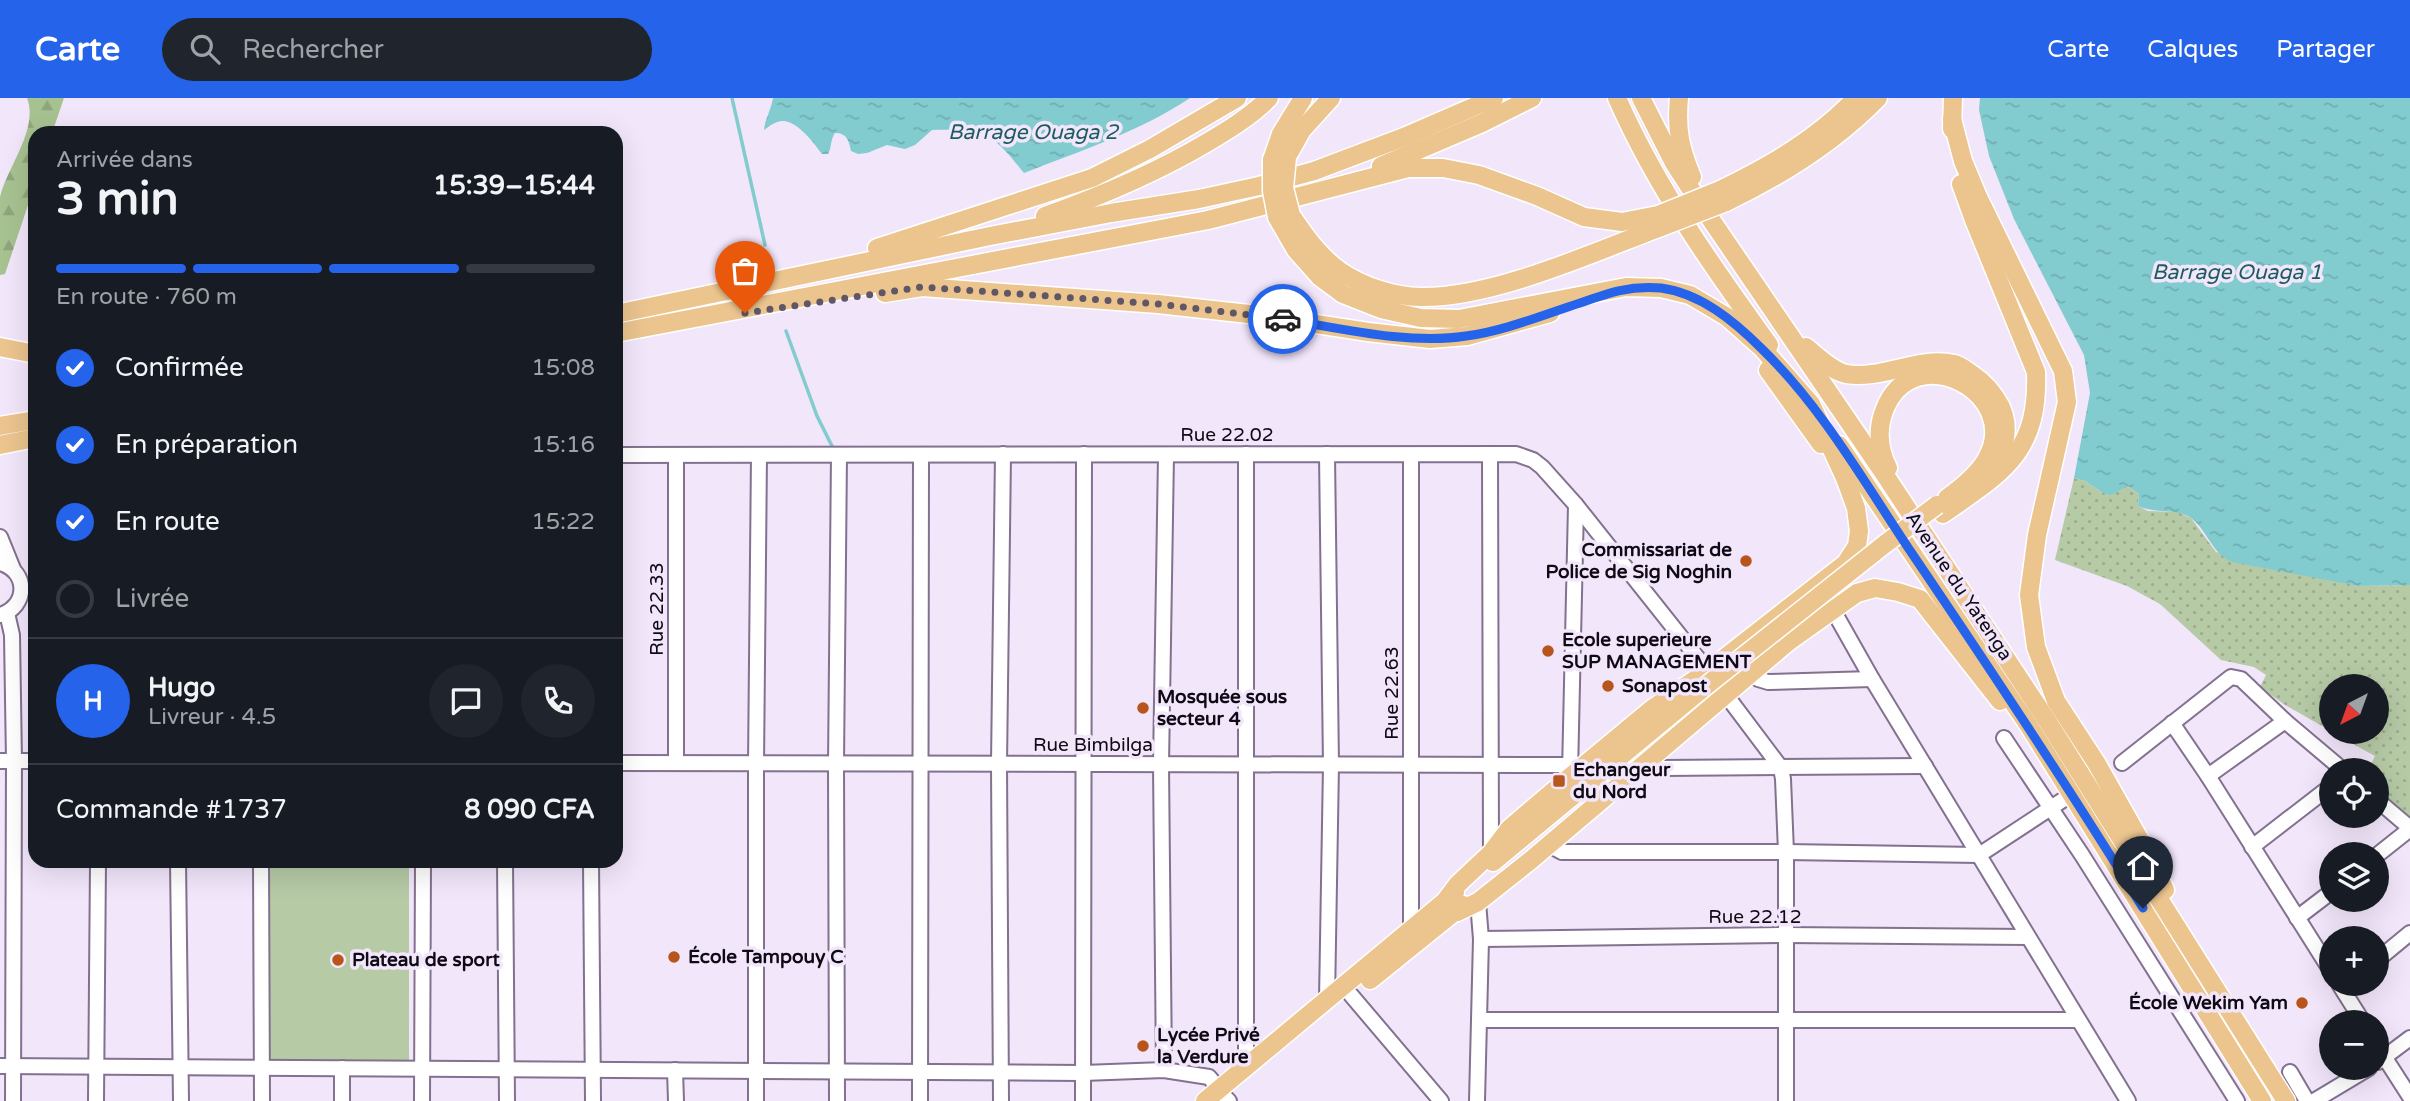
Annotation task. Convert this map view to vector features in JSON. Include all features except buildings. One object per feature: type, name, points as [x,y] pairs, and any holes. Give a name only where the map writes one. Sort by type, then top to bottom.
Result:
[{"type":"main road","points":[[699,296],[772,271],[885,247],[1092,178],[1150,149],[1237,98]]},
{"type":"main road","points":[[990,236],[1094,199],[1170,164],[1235,126],[1269,98]]},
{"type":"main road","points":[[1303,98],[1281,134],[1279,159],[1284,188],[1284,216],[1304,259],[1320,277],[1343,294],[1381,309],[1421,318],[1460,319],[1626,287],[1661,288],[1690,295],[1727,317],[1762,348],[1811,404],[1856,508],[1859,530],[1857,546],[1846,563],[1708,671],[1570,771],[1510,828],[1491,853],[1458,884],[1451,906]]},
{"type":"main road","points":[[1279,159],[1331,98]]},
{"type":"main road","points":[[623,312],[990,236],[1199,199],[1281,180],[1314,171],[1404,138],[1494,98]]},
{"type":"main road","points":[[1323,190],[1482,123],[1532,98]]},
{"type":"main road","name":"Avenue du Yatenga","points":[[1617,98],[1634,137],[1689,231],[1811,404],[2029,726],[2262,1101]]},
{"type":"main road","name":"Avenue du Yatenga","points":[[1641,98],[1674,163],[1713,225],[1908,509],[2038,708],[2286,1101]]},
{"type":"main road","points":[[1679,98],[1676,123],[1685,159],[1713,225]]},
{"type":"main road","points":[[1723,196],[1804,144],[1856,98]]},
{"type":"main road","points":[[1284,216],[1340,271],[1378,289],[1419,298],[1471,292],[1532,274],[1723,196],[1766,183],[1809,157],[1862,115],[1878,98]]},
{"type":"main road","points":[[1202,1101],[1224,1098],[1351,995],[1712,681],[1885,544],[1940,509],[1974,492],[2002,471],[2015,457],[2029,432],[2037,398],[2036,372],[1954,164],[1954,98]]},
{"type":"main road","points":[[1952,119],[1968,173],[2063,371],[2067,402],[2037,535],[2029,595],[2036,648],[2056,701],[2098,764],[2147,853],[2200,964]]},
{"type":"main road","points":[[623,332],[1208,220],[1408,168],[1443,168],[1479,176],[1537,196],[1584,217],[1622,222],[1659,221]]},
{"type":"main road","points":[[697,317],[769,310],[922,287],[1171,305],[1430,339],[1467,336],[1527,320],[1626,287]]},
{"type":"main road","points":[[1727,317],[1751,346],[1845,478]]},
{"type":"main road","points":[[1789,332],[1821,360],[1843,373],[1867,374],[1926,363],[1955,364],[1981,380],[1995,396],[2005,415],[2005,447],[1995,467],[1974,492]]},
{"type":"main road","points":[[0,347],[28,353]]},
{"type":"main road","points":[[1908,509],[1884,459],[1878,433],[1888,401],[1902,384],[1927,374],[1950,376],[1970,387],[1984,400],[1992,415],[1993,440],[1986,460],[1940,509]]},
{"type":"main road","points":[[1,425],[28,421]]},
{"type":"main road","points":[[3,444],[28,440]]},
{"type":"main road","points":[[1224,1098],[1246,1067],[1411,931],[1451,906],[1478,902],[1788,642],[1857,593],[1875,588],[1920,599],[1994,696],[2029,726]]},
{"type":"street","points":[[1001,1101],[999,764],[1003,454]]},
{"type":"street","points":[[1083,1101],[1084,454]]},
{"type":"street","points":[[1246,454],[1246,1067]]},
{"type":"street","points":[[1327,454],[1331,765],[1327,1000]]},
{"type":"street","name":"Rue 22.02","points":[[623,455],[1522,455],[1542,467],[1576,505],[1781,768]]},
{"type":"street","name":"Rue 22.33","points":[[676,455],[676,763]]},
{"type":"street","points":[[837,1101],[839,455]]},
{"type":"street","points":[[920,1101],[921,455]]},
{"type":"street","points":[[1164,1070],[1161,765],[1166,455]]},
{"type":"street","name":"Rue 22.63","points":[[1411,455],[1411,931]]},
{"type":"street","points":[[1490,455],[1491,853]]},
{"type":"street","points":[[756,1101],[755,764],[759,456]]},
{"type":"street","points":[[1570,771],[1576,505]]},
{"type":"street","points":[[0,537],[6,566],[28,584],[22,590],[19,601]]},
{"type":"street","points":[[13,1101],[6,1066],[7,761],[4,614],[19,601],[28,599]]},
{"type":"street","points":[[1833,610],[1872,679],[2128,1101]]},
{"type":"street","points":[[1752,673],[1758,679],[1768,682],[1872,679]]},
{"type":"street","points":[[2122,763],[2231,677],[2241,679],[2329,758]]},
{"type":"street","points":[[2208,776],[2285,721]]},
{"type":"street","points":[[2172,723],[2319,952]]},
{"type":"street","points":[[2004,737],[2237,1101]]},
{"type":"street","points":[[1649,759],[1663,768],[1925,766]]},
{"type":"street","points":[[7,761],[28,761]]},
{"type":"street","name":"Rue Bimbilga","points":[[623,763],[1491,765],[1570,771]]},
{"type":"street","points":[[1781,768],[1786,852],[1786,1101]]},
{"type":"street","points":[[1549,845],[1562,852],[1979,855],[2072,794]]},
{"type":"street","points":[[2252,847],[2319,795]]},
{"type":"street","points":[[2389,810],[2410,829],[2389,846]]},
{"type":"street","points":[[96,1101],[97,868]]},
{"type":"street","points":[[178,868],[181,1101]]},
{"type":"street","points":[[261,868],[262,1101]]},
{"type":"street","points":[[422,1101],[423,868]]},
{"type":"street","points":[[505,868],[507,1101]]},
{"type":"street","points":[[591,868],[593,1101]]},
{"type":"street","points":[[2297,918],[2319,901]]},
{"type":"street","points":[[1477,1101],[1481,939],[1478,902]]},
{"type":"street","points":[[2389,950],[2410,933]]},
{"type":"street","name":"Rue 22.12","points":[[1481,939],[1785,935],[2028,937]]},
{"type":"street","points":[[1351,995],[1441,1101]]},
{"type":"street","points":[[1480,1020],[2078,1020]]},
{"type":"street","points":[[2389,1054],[2410,1038]]},
{"type":"street","points":[[6,1066],[1083,1073],[1164,1070],[1204,1074],[1212,1080],[1224,1098]]},
{"type":"street","points":[[342,1068],[342,1101]]},
{"type":"street","points":[[675,1070],[676,1101]]},
{"type":"street","points":[[2389,1070],[2410,1097]]},
{"type":"street","points":[[2290,1072],[2307,1101]]},
{"type":"street","points":[[2314,1101],[2349,1080]]},
{"type":"shaded area","points":[[2074,478],[2085,481],[2103,493],[2128,486],[2139,494],[2138,506],[2148,511],[2178,512],[2191,518],[2216,552],[2358,586],[2410,585],[2410,824],[2389,805],[2389,758],[2374,758],[2375,756],[2353,744],[2389,744],[2389,674],[2319,674],[2319,724],[2260,687],[2266,675],[2254,667],[2221,660],[2160,604],[2127,586],[2055,560]]},
{"type":"shaded area","name":"Plateau de sport","points":[[266,868],[409,868],[409,1061],[266,1060]]},
{"type":"green space","points":[[27,98],[64,98],[54,126],[28,126],[30,110]]},
{"type":"green space","points":[[28,126],[28,205],[5,274],[0,275],[0,197]]},
{"type":"water","name":"Barrage Ouaga 2","points":[[773,98],[1190,98],[1130,131],[1024,173],[1003,148],[986,135],[964,130],[932,130],[915,145],[905,149],[887,145],[858,154],[851,151],[845,136],[835,133],[828,154],[822,154],[805,134],[790,122],[779,121],[764,130]]},
{"type":"water","name":"Barrage Ouaga 1","points":[[1980,98],[2410,98],[2410,585],[2358,586],[2232,562],[2219,553],[2197,523],[2186,515],[2138,506],[2139,494],[2128,486],[2111,495],[2074,478],[2090,393],[2084,355],[2014,219],[1989,156],[1979,110]]},
{"type":"waterway","points":[[732,98],[765,245]]},
{"type":"waterway","points":[[786,331],[817,416],[833,448]]},
{"type":"way so far","points":[[745,313],[922,287],[1158,304],[1283,319]]},
{"type":"place","name":"Commissariat de Police de Sig Noghin","points":[[1746,561]]},
{"type":"place","name":"Ecole superieure SUP MANAGEMENT","points":[[1548,651]]},
{"type":"place","name":"Sonapost","points":[[1608,686]]},
{"type":"place","name":"Mosquée sous secteur 4","points":[[1143,708]]},
{"type":"place","name":"Echangeur du Nord","points":[[1559,781]]},
{"type":"place","name":"École Tampouy C","points":[[674,957]]},
{"type":"place","name":"Plateau de sport","points":[[338,960]]},
{"type":"place","name":"École Wekim Yam","points":[[2302,1003]]},
{"type":"place","name":"Lycée Privé la Verdure","points":[[1143,1046]]},
{"type":"route","points":[[1283,319],[1430,339],[1467,336],[1527,320],[1626,287],[1661,288],[1690,295],[1727,317],[1762,348],[1811,404],[2029,726],[2143,908]]}]
